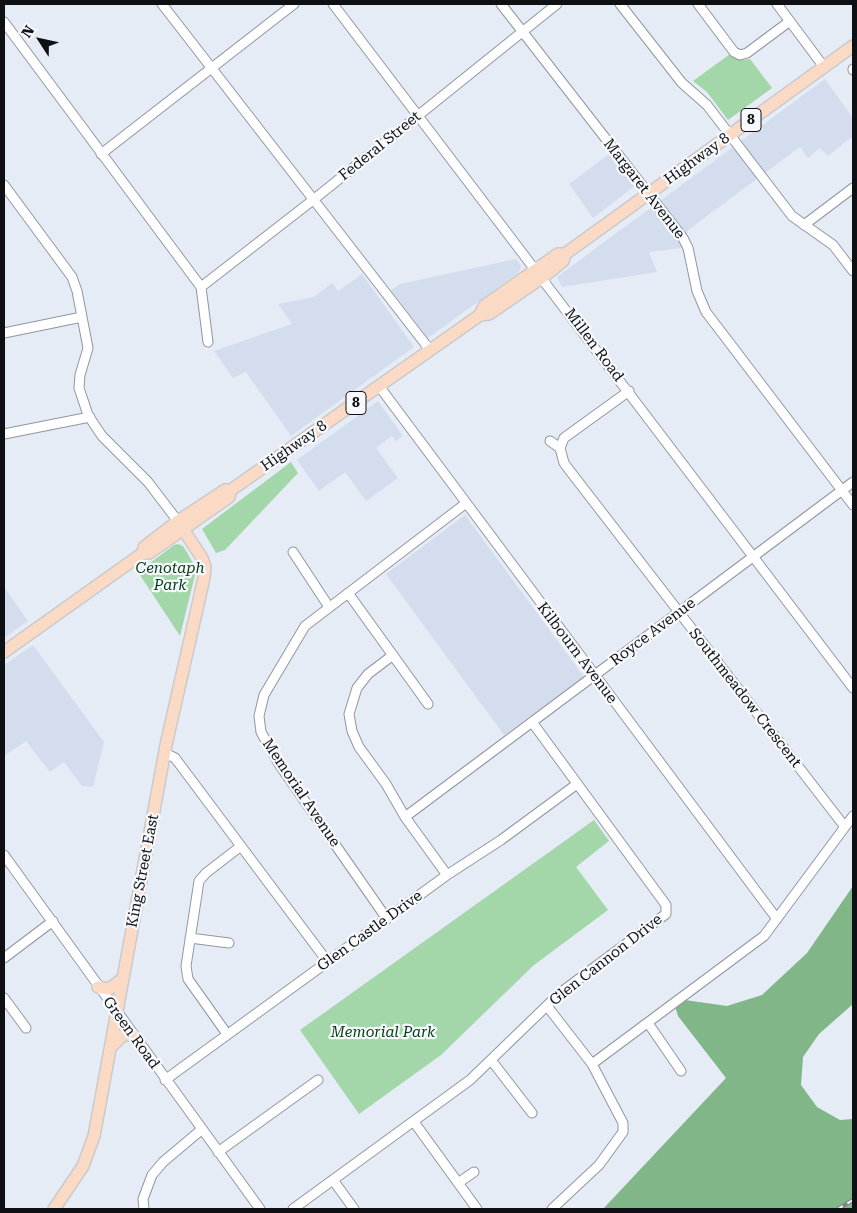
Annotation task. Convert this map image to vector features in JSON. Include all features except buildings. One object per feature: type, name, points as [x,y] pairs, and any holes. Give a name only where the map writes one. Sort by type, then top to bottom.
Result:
[{"type":"main road","name":"Highway 8","points":[[4,652],[143,553],[149,553],[181,525],[229,497],[231,490],[480,315],[489,314],[539,273],[563,261],[565,254],[853,46]]},
{"type":"main road","name":"King Street East","points":[[54,1209],[83,1166],[94,1136],[165,753],[204,578],[205,567],[202,558],[181,525]]},
{"type":"main road","points":[[98,988],[110,989],[122,979]]},
{"type":"main road","points":[[110,1048],[123,1035],[132,1035]]},
{"type":"street","points":[[162,4],[430,350]]},
{"type":"street","points":[[101,154],[294,4]]},
{"type":"street","name":"Millen Road","points":[[333,4],[853,688]]},
{"type":"street","name":"Margaret Avenue","points":[[501,4],[683,238],[688,248],[696,291],[706,312],[853,505]]},
{"type":"street","name":"Federal Street","points":[[201,287],[313,200],[557,4]]},
{"type":"street","points":[[620,4],[682,84],[707,105],[792,216],[833,245],[853,271]]},
{"type":"street","points":[[698,4],[734,52],[740,55],[746,53],[790,21]]},
{"type":"street","points":[[777,4],[824,67]]},
{"type":"street","points":[[4,22],[201,287],[208,342]]},
{"type":"street","points":[[4,185],[72,277],[88,348],[80,375],[79,388],[90,417],[109,444],[148,482],[181,525]]},
{"type":"street","points":[[804,225],[853,188]]},
{"type":"street","points":[[4,332],[82,317]]},
{"type":"street","name":"Kilbourn Avenue","points":[[379,386],[465,504],[778,919]]},
{"type":"street","points":[[550,441],[560,448],[564,438],[629,391]]},
{"type":"street","points":[[4,434],[90,417]]},
{"type":"street","name":"Southmeadow Crescent","points":[[560,448],[562,458],[570,471],[845,828]]},
{"type":"street","name":"Royce Avenue","points":[[405,817],[853,482]]},
{"type":"street","name":"Memorial Avenue","points":[[387,918],[279,764],[261,732],[259,716],[264,696],[305,626],[465,504]]},
{"type":"street","points":[[293,552],[329,607]]},
{"type":"street","points":[[348,593],[428,704]]},
{"type":"street","points":[[393,655],[362,681],[353,696],[350,714],[355,740],[386,784],[405,817],[447,875]]},
{"type":"street","name":"Glen Cannon Drive","points":[[293,1209],[470,1080],[560,993],[663,918],[667,908],[532,722]]},
{"type":"street","points":[[165,753],[175,758],[327,961]]},
{"type":"street","name":"Glen Castle Drive","points":[[165,1080],[327,961],[447,875],[501,840],[577,784]]},
{"type":"street","points":[[592,1064],[757,942],[778,919],[853,816]]},
{"type":"street","points":[[227,1034],[188,979],[186,966],[201,877],[241,846]]},
{"type":"street","name":"Green Road","points":[[4,854],[53,921],[98,988],[260,1209]]},
{"type":"street","points":[[4,958],[53,921]]},
{"type":"street","points":[[190,938],[229,943]]},
{"type":"street","points":[[4,998],[26,1028]]},
{"type":"street","points":[[547,1006],[592,1064],[623,1124],[623,1132],[599,1165],[552,1209]]},
{"type":"street","points":[[648,1022],[682,1072]]},
{"type":"street","points":[[492,1060],[532,1112]]},
{"type":"street","points":[[218,1152],[318,1080]]},
{"type":"street","points":[[414,1122],[477,1209]]},
{"type":"street","points":[[144,1209],[143,1199],[152,1175],[163,1162],[201,1130]]},
{"type":"street","points":[[458,1183],[474,1172]]},
{"type":"street","points":[[333,1180],[354,1209]]},
{"type":"shaded area","points":[[825,79],[853,118],[853,136],[828,156],[820,148],[808,158],[800,147],[688,230],[682,248],[649,252],[657,272],[562,287],[557,277]]},
{"type":"shaded area","points":[[609,154],[635,186],[593,218],[569,184]]},
{"type":"shaded area","points":[[516,259],[521,266],[519,272],[428,338],[391,290],[400,284]]},
{"type":"shaded area","points":[[362,274],[414,347],[291,436],[246,372],[233,378],[214,351],[292,324],[278,304],[314,297],[332,283],[338,291]]},
{"type":"shaded area","points":[[378,401],[403,436],[396,441],[392,436],[376,448],[398,478],[366,501],[345,472],[319,491],[297,460]]},
{"type":"shaded area","points":[[465,515],[584,677],[504,735],[386,574]]},
{"type":"shaded area","points":[[4,587],[28,621],[4,638]]},
{"type":"shaded area","points":[[33,645],[104,742],[93,787],[82,786],[64,762],[50,772],[26,741],[4,756],[4,665]]},
{"type":"green space","points":[[730,54],[744,60],[750,59],[772,88],[728,120],[707,92],[693,81]]},
{"type":"green space","points":[[291,462],[298,473],[225,550],[216,553],[202,529]]},
{"type":"green space","name":"Cenotaph Park","points":[[178,544],[183,546],[192,561],[195,575],[180,636],[138,572]]},
{"type":"green space","name":"Memorial Park","points":[[594,820],[609,841],[576,867],[608,910],[534,965],[441,1055],[359,1114],[300,1030]]},
{"type":"green space","points":[[853,886],[853,1004],[819,1034],[803,1057],[801,1085],[817,1107],[840,1120],[853,1119],[853,1209],[603,1209],[726,1078],[678,1016],[675,1006],[685,1000],[727,1006],[762,995],[807,953]]},
{"type":"railway","points":[[838,1209],[853,1200]]}]
